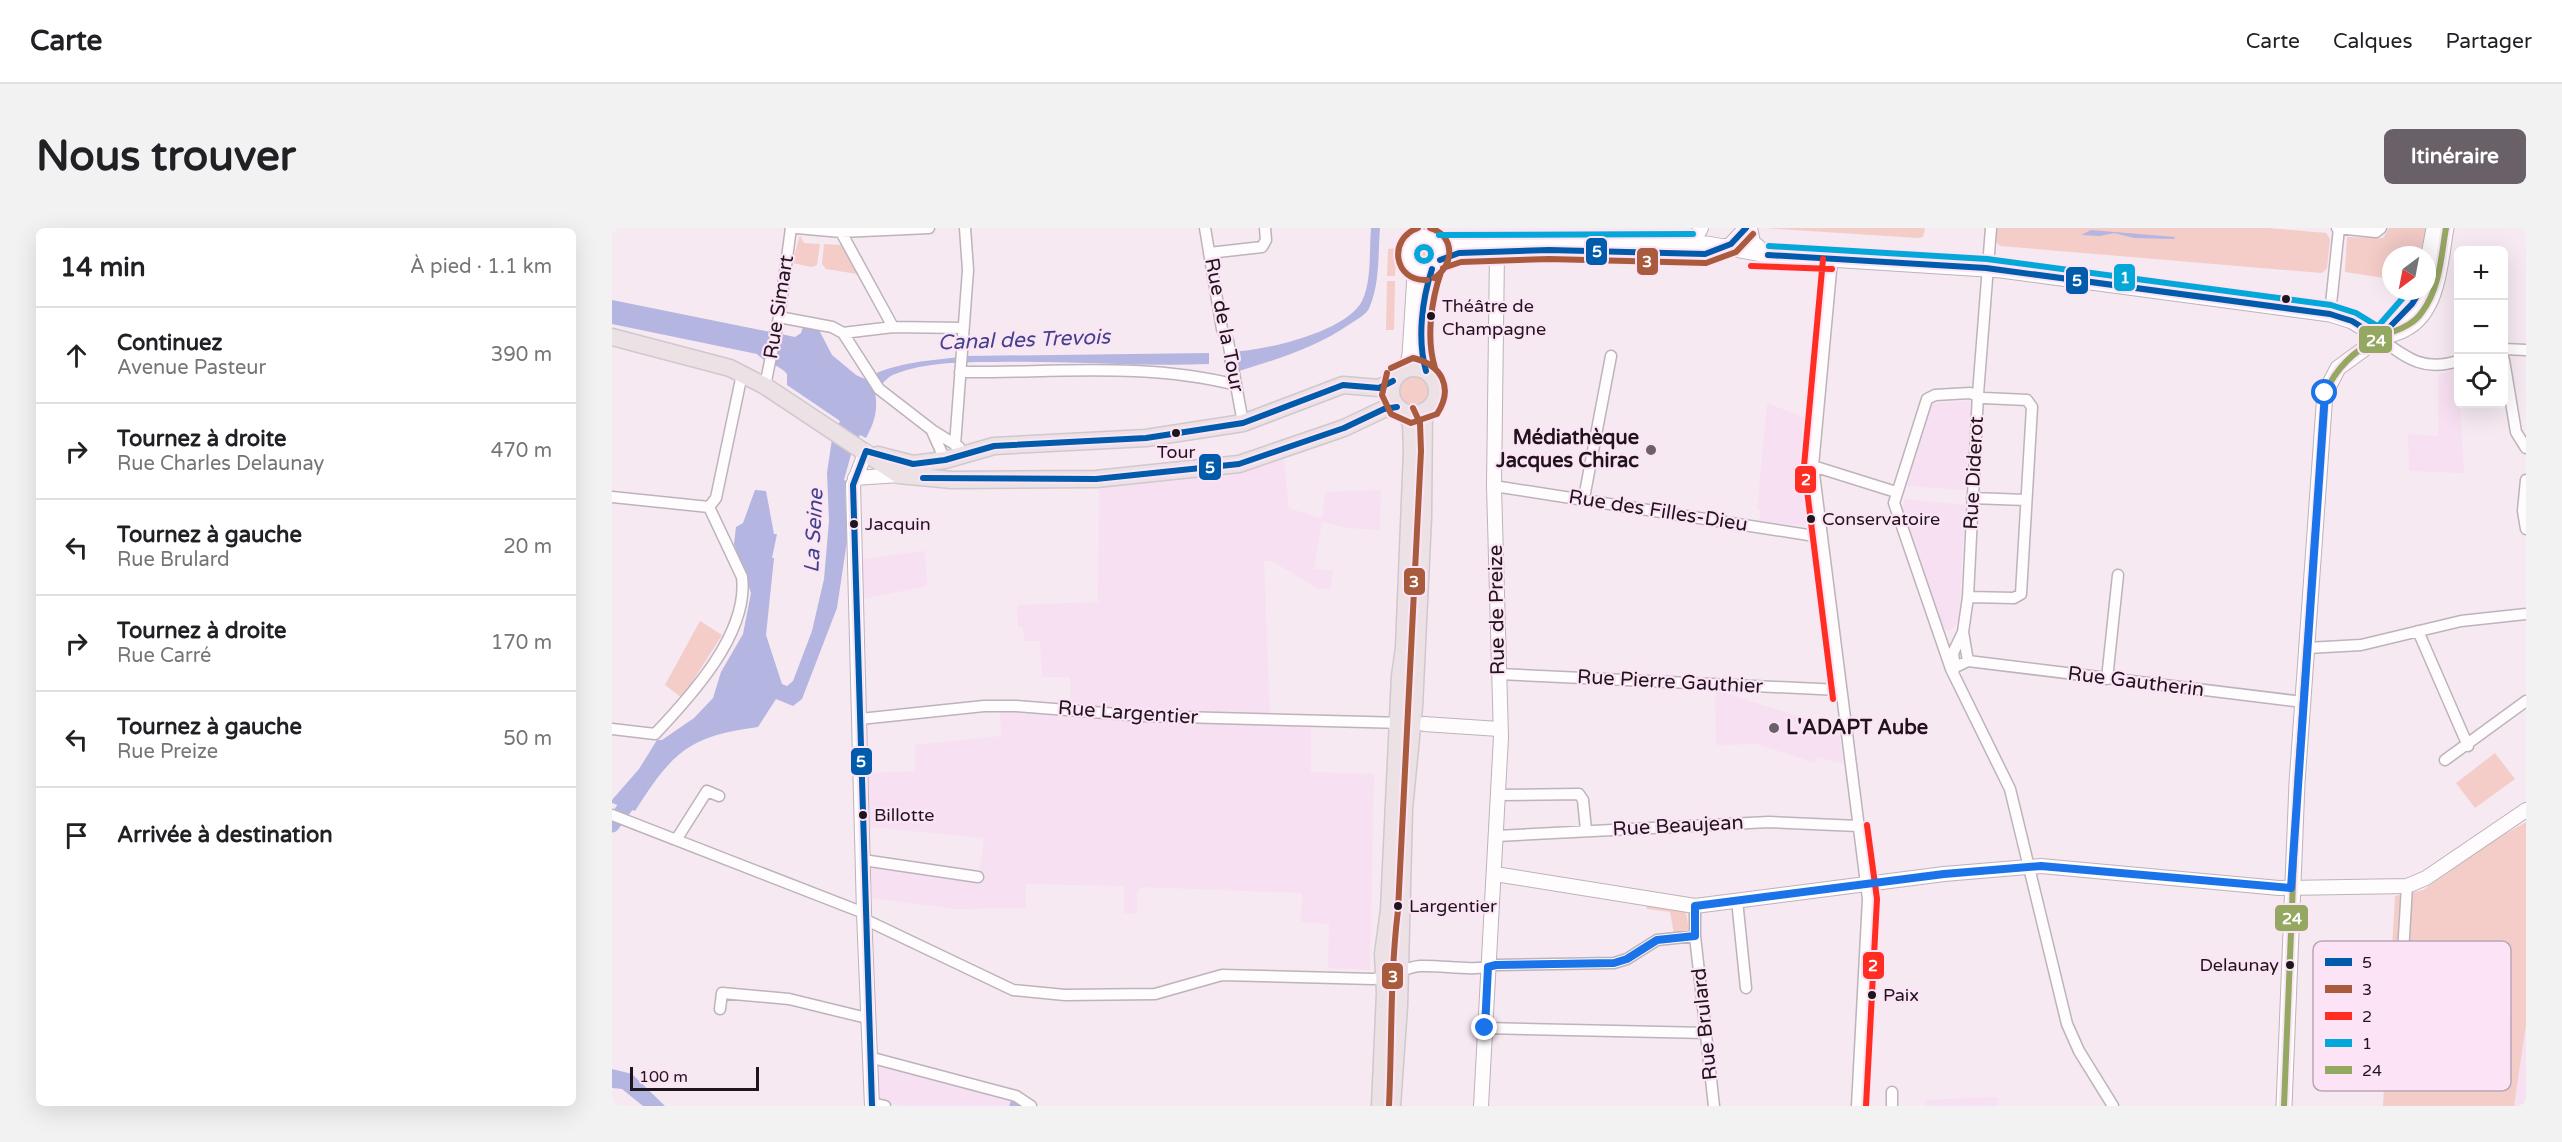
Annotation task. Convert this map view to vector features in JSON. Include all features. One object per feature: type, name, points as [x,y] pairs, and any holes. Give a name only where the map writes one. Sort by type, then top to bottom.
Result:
[{"type":"main road","points":[[2431,246],[2434,228]]},
{"type":"main road","points":[[2379,338],[2405,329],[2424,311],[2436,282],[2446,228]]},
{"type":"main road","points":[[1406,369],[1410,355],[1415,275],[1406,253],[1416,234],[1473,246],[1516,242],[1737,244],[1768,255],[1986,268],[2330,314],[2352,321],[2379,338]]},
{"type":"main road","points":[[612,337],[730,368],[765,386],[899,475],[952,480],[1098,478],[1239,464],[1344,428],[1384,409],[1424,411],[1434,402],[1437,388],[1435,381],[1426,371],[1422,355],[1427,285],[1436,264],[1435,237]]},
{"type":"main road","points":[[1413,267],[1423,271],[1459,254],[1549,250],[1705,254],[1737,244]]},
{"type":"main road","points":[[2284,1106],[2291,888],[2325,393],[2338,368],[2379,338],[2414,300]]},
{"type":"main road","points":[[612,342],[637,345]]},
{"type":"main road","points":[[861,448],[913,464],[945,460],[994,446],[1146,438],[1243,423],[1344,385],[1376,388],[1393,381],[1406,369],[1413,367],[1426,371]]},
{"type":"main road","points":[[1393,381],[1391,394],[1411,424],[1412,451],[1404,648],[1411,723]]},
{"type":"main road","points":[[1380,1106],[1411,723],[1424,480],[1424,411]]},
{"type":"main road","points":[[945,460],[950,466],[952,480]]},
{"type":"main road","points":[[1392,975],[1392,1106]]},
{"type":"street","name":"Rue Simart","points":[[765,386],[779,317],[791,228]]},
{"type":"street","points":[[797,228],[841,232],[929,228]]},
{"type":"street","points":[[955,445],[968,270],[965,228]]},
{"type":"street","name":"Rue de la Tour","points":[[1205,228],[1222,329],[1230,350],[1243,423]]},
{"type":"street","points":[[1209,253],[1262,247],[1266,240],[1265,228]]},
{"type":"street","points":[[1693,243],[1701,228]]},
{"type":"street","points":[[1705,254],[1737,244],[1748,228]]},
{"type":"street","points":[[1748,228],[1756,247],[1768,255]]},
{"type":"street","name":"Rue Diderot","points":[[1954,670],[1953,653],[1963,632],[1968,597],[1978,394],[1986,268],[1991,228]]},
{"type":"street","points":[[2330,314],[2338,228],[2376,232],[2381,228]]},
{"type":"street","points":[[841,232],[893,327]]},
{"type":"street","name":"Rue de Preize","points":[[1481,1106],[1499,795],[1499,674],[1494,486],[1497,252]]},
{"type":"street","points":[[1832,260],[1813,466],[1868,899],[1857,1106]]},
{"type":"street","points":[[779,317],[832,327],[843,333],[879,389],[932,430],[970,453]]},
{"type":"street","points":[[843,333],[893,327],[963,328]]},
{"type":"street","points":[[2379,338],[2416,363],[2444,365],[2454,362]]},
{"type":"street","points":[[2508,349],[2526,350]]},
{"type":"street","points":[[1584,498],[1611,356]]},
{"type":"street","points":[[961,364],[1130,370],[1217,380],[1236,385]]},
{"type":"street","points":[[709,507],[716,498],[742,374]]},
{"type":"street","points":[[2508,384],[2516,432],[2526,448]]},
{"type":"street","points":[[1968,597],[2020,597],[2031,403],[2027,400],[1984,398],[1978,394],[1935,395],[1927,399],[1894,503],[1938,634],[1983,737],[2010,789],[2067,1024],[2079,1051],[2113,1106]]},
{"type":"street","points":[[932,430],[945,460]]},
{"type":"street","points":[[861,448],[853,485],[867,1018],[869,1057],[876,1105]]},
{"type":"street","points":[[1813,466],[1896,492]]},
{"type":"street","points":[[855,478],[899,475]]},
{"type":"street","points":[[2526,480],[2523,511],[2526,529]]},
{"type":"street","name":"Rue des Filles-Dieu","points":[[1494,486],[1584,498],[1821,537]]},
{"type":"street","points":[[612,497],[709,507]]},
{"type":"street","points":[[1972,498],[2026,500]]},
{"type":"street","points":[[612,729],[655,734],[694,693],[739,615],[743,588],[742,577],[709,507]]},
{"type":"street","points":[[2108,679],[2118,575]]},
{"type":"street","points":[[2307,648],[2361,645],[2461,621],[2526,614]]},
{"type":"street","points":[[2418,631],[2468,746]]},
{"type":"street","points":[[1938,634],[1949,638],[1963,632],[1968,661],[1954,670]]},
{"type":"street","name":"Rue Gautherin","points":[[1968,661],[2303,702]]},
{"type":"street","name":"Rue Pierre Gauthier","points":[[1499,674],[1840,690]]},
{"type":"street","points":[[2445,760],[2468,746],[2526,701]]},
{"type":"street","name":"Rue Largentier","points":[[860,719],[984,705],[1143,716],[1411,723]]},
{"type":"street","points":[[1411,723],[1499,729]]},
{"type":"street","points":[[676,840],[707,791],[718,796]]},
{"type":"street","points":[[1499,795],[1579,794],[1583,800],[1586,830]]},
{"type":"street","points":[[1495,874],[1695,906],[1866,884],[2029,867],[2291,888],[2407,886],[2426,879],[2526,810]]},
{"type":"street","points":[[612,815],[864,916],[1013,990],[1065,995],[1155,994],[1222,975],[1392,975],[1419,966],[1605,964],[1627,959],[1657,940],[1695,936]]},
{"type":"street","name":"Rue Beaujean","points":[[1497,836],[1769,822],[1858,826]]},
{"type":"street","points":[[863,860],[978,877]]},
{"type":"street","points":[[2404,941],[2407,886]]},
{"type":"street","points":[[1737,900],[1746,988]]},
{"type":"street","name":"Rue Brulard","points":[[1695,906],[1695,936],[1714,1106]]},
{"type":"street","points":[[720,1009],[723,993],[789,999],[867,1018]]},
{"type":"street","points":[[1485,1028],[1706,1033]]},
{"type":"street","points":[[869,1057],[1016,1096],[1034,1104]]},
{"type":"street","points":[[1892,1092],[1892,1106]]},
{"type":"shaded area","points":[[1763,228],[1925,228],[1923,237],[1918,238]]},
{"type":"shaded area","points":[[1997,228],[2269,228],[2326,233],[2330,239],[2327,268],[2322,273],[2000,246],[1996,242]]},
{"type":"shaded area","points":[[2389,228],[2426,228],[2422,246],[2382,246],[2382,278],[2345,272],[2347,237],[2383,238]]},
{"type":"shaded area","points":[[800,235],[804,243],[820,244],[817,265],[812,267],[792,263]]},
{"type":"shaded area","points":[[1423,242],[1432,245],[1435,254],[1432,263],[1423,266],[1414,263],[1411,254],[1414,245]]},
{"type":"shaded area","points":[[824,244],[841,245],[857,274],[826,269],[822,264]]},
{"type":"shaded area","points":[[1397,248],[1395,276],[1387,276],[1388,249]]},
{"type":"shaded area","points":[[1387,281],[1395,281],[1394,330],[1386,330]]},
{"type":"shaded area","points":[[2454,369],[2454,408],[2460,408],[2464,473],[2409,471],[2408,434],[2438,436],[2438,375]]},
{"type":"shaded area","points":[[1414,372],[1427,377],[1432,390],[1427,403],[1414,408],[1401,403],[1396,390],[1401,377]]},
{"type":"shaded area","points":[[1972,401],[1965,490],[1907,486],[1931,403]]},
{"type":"shaded area","points":[[1767,403],[1810,420],[1803,492],[1809,498],[1805,526],[1759,522],[1761,511],[1757,510]]},
{"type":"shaded area","points":[[1284,459],[1289,508],[1322,519],[1325,492],[1381,490],[1380,530],[1347,528],[1322,522],[1314,569],[1333,570],[1330,589],[1317,588],[1272,561],[1264,561],[1270,714],[1311,725],[1311,772],[1374,774],[1370,970],[1328,968],[1329,924],[1301,922],[1302,893],[1142,887],[1137,892],[1137,914],[1124,913],[1124,886],[1026,884],[1026,908],[955,909],[872,898],[871,868],[979,879],[984,838],[870,827],[869,773],[915,771],[915,745],[1001,736],[1000,710],[1083,713],[1081,703],[1071,702],[1070,677],[1042,677],[1040,641],[1024,641],[1023,627],[1018,626],[1017,605],[1098,602],[1099,488],[1240,473]]},
{"type":"shaded area","points":[[1905,499],[1965,505],[1958,623],[1949,631],[1942,627],[1902,508]]},
{"type":"shaded area","points":[[925,551],[927,586],[863,599],[863,559]]},
{"type":"shaded area","points":[[700,621],[722,635],[682,698],[665,685]]},
{"type":"shaded area","name":"L'ADAPT Aube","points":[[1715,690],[1838,729],[1844,764],[1817,757],[1815,763],[1756,744],[1716,745]]},
{"type":"shaded area","points":[[2495,753],[2515,779],[2475,808],[2456,783]]},
{"type":"shaded area","points":[[2526,822],[2526,1025],[2514,1106],[2383,1106],[2384,1091],[2511,1091],[2511,941],[2392,941],[2395,896],[2423,890],[2493,841]]},
{"type":"shaded area","points":[[1646,905],[1686,912],[1689,930],[1674,934],[1670,912],[1647,909]]},
{"type":"shaded area","points":[[2526,1025],[2526,1106],[2514,1106]]},
{"type":"shaded area","points":[[877,1059],[1017,1102],[1015,1106],[903,1106],[882,1102],[878,1095]]},
{"type":"shaded area","points":[[1997,1097],[1998,1106],[1926,1106],[1925,1100]]},
{"type":"water","points":[[1371,228],[1380,228],[1378,267],[1376,287],[1369,309],[1364,314],[1323,340],[1282,357],[1239,371],[1236,365],[1224,364],[1224,352],[1257,349],[1299,339],[1338,323],[1353,312],[1362,301],[1367,284]]},
{"type":"water","points":[[2091,230],[2175,237],[2174,239],[2134,238],[2114,233],[2100,236],[2081,235]]},
{"type":"water","points":[[612,300],[795,337],[801,333],[803,327],[819,330],[832,355],[856,375],[865,379],[902,365],[966,356],[1209,353],[1209,364],[957,363],[919,367],[889,377],[875,392],[874,421],[866,438],[860,435],[852,451],[844,480],[847,481],[845,487],[847,541],[837,608],[802,699],[793,706],[776,699],[758,727],[714,736],[684,751],[660,775],[635,811],[612,803],[612,800],[639,769],[657,740],[662,740],[694,718],[713,698],[721,672],[743,634],[751,593],[734,544],[736,527],[743,523],[755,490],[766,491],[774,534],[777,534],[772,558],[774,558],[766,635],[782,684],[787,686],[793,681],[812,631],[824,579],[829,521],[827,473],[832,439],[840,421],[787,385],[787,374],[757,354],[612,324]]},
{"type":"water","points":[[612,1069],[632,1074],[665,1106],[643,1106],[622,1089],[612,1088]]},
{"type":"waterway","name":"La Seine","points":[[612,825],[637,791]]},
{"type":"transit line","name":"3","points":[[1418,228],[1408,233],[1402,241],[1398,259],[1407,274],[1416,279],[1427,280]]},
{"type":"transit line","name":"3","points":[[1430,228],[1444,237],[1449,251],[1446,266],[1434,278]]},
{"type":"transit line","name":"5","points":[[1440,260],[1459,253],[1549,250],[1705,254],[1731,244],[1746,228]]},
{"type":"transit line","name":"24","points":[[2284,1106],[2297,783],[2325,393],[2329,384],[2354,354],[2379,338],[2408,325],[2422,312],[2433,293],[2446,228]]},
{"type":"transit line","name":"1","points":[[1439,235],[1693,234]]},
{"type":"transit line","name":"3","points":[[1443,268],[1461,262],[1549,259],[1706,263],[1736,252],[1753,234]]},
{"type":"transit line","name":"1","points":[[1769,246],[1987,259],[2331,305],[2356,313],[2384,330]]},
{"type":"transit line","name":"1","points":[[1421,247],[1427,247],[1431,254],[1427,261],[1421,261],[1417,257],[1417,251],[1421,247]]},
{"type":"transit line","name":"5","points":[[1768,255],[1986,268],[2330,314],[2352,321],[2379,338]]},
{"type":"transit line","name":"2","points":[[1823,259],[1804,466],[1833,699]]},
{"type":"transit line","name":"2","points":[[1751,266],[1832,269]]},
{"type":"transit line","name":"5","points":[[1426,371],[1421,333],[1432,269]]},
{"type":"transit line","name":"3","points":[[1435,368],[1430,333],[1435,295],[1441,272]]},
{"type":"transit line","name":"1","points":[[2373,332],[2401,300]]},
{"type":"transit line","name":"5","points":[[2379,338],[2414,300]]},
{"type":"transit line","name":"3","points":[[1387,373],[1382,395],[1391,414],[1411,423],[1437,414],[1442,404],[1445,387],[1438,372],[1423,361],[1413,358],[1391,368]]},
{"type":"transit line","name":"5","points":[[872,1106],[853,485],[866,451],[913,464],[945,460],[994,446],[1146,438],[1243,423],[1343,385],[1379,388],[1393,381]]},
{"type":"transit line","name":"5","points":[[923,478],[1096,479],[1239,464],[1344,428],[1384,409],[1397,407]]},
{"type":"transit line","name":"3","points":[[1389,1106],[1392,983],[1398,910],[1421,451],[1420,423],[1413,408]]},
{"type":"transit line","name":"2","points":[[1866,1106],[1877,899],[1867,825]]},
{"type":"place","name":"Théâtre de Champagne","points":[[1431,316]]},
{"type":"place","name":"Tour","points":[[1176,433]]},
{"type":"place","name":"Médiathèque Jacques Chirac","points":[[1651,450]]},
{"type":"place","name":"Conservatoire","points":[[1811,519]]},
{"type":"place","name":"Jacquin","points":[[854,524]]},
{"type":"place","name":"L'ADAPT Aube","points":[[1774,728]]},
{"type":"place","name":"Billotte","points":[[863,815]]},
{"type":"place","name":"Largentier","points":[[1398,906]]},
{"type":"place","name":"Delaunay","points":[[2290,965]]},
{"type":"place","name":"Paix","points":[[1872,995]]},
{"type":"route","points":[[1485,1028],[1488,967],[1614,963],[1627,959],[1657,940],[1695,936],[1695,906],[1944,874],[2041,866],[2210,883],[2291,888],[2325,393]]},
{"type":"water label","name":"Canal des Trevois","points":[[1024,340]]}]
